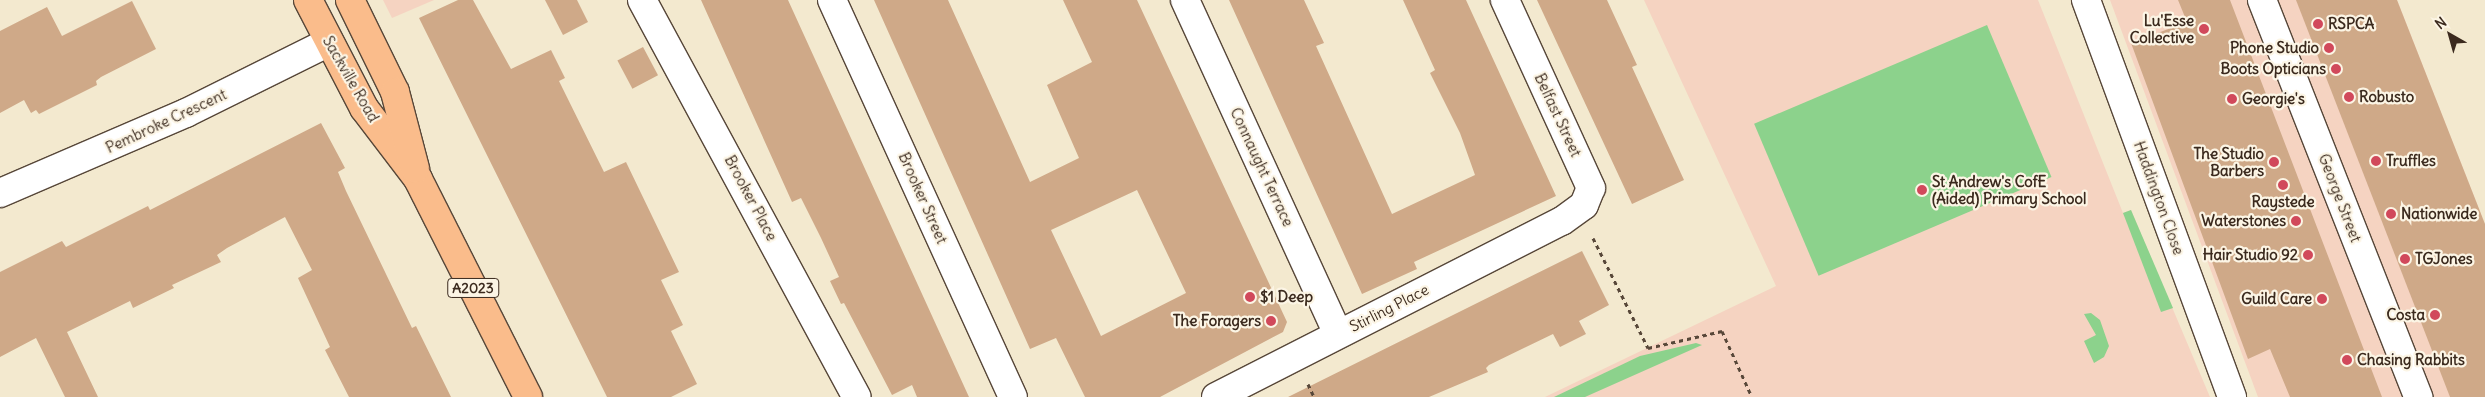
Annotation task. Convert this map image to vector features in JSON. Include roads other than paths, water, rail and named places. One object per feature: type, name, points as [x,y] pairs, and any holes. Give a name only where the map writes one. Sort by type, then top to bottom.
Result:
[{"type":"main road","name":"Sackville Road","points":[[308,0],[364,108],[418,179],[528,397]]},
{"type":"main road","name":"Sackville Road","points":[[350,0],[396,92],[418,179]]},
{"type":"street","name":"Brooker Place","points":[[642,0],[857,397]]},
{"type":"street","name":"Brooker Street","points":[[832,0],[1013,397]]},
{"type":"street","name":"Connaught Terrace","points":[[1185,0],[1338,334]]},
{"type":"street","name":"Belfast Street","points":[[1505,0],[1591,188],[1590,197],[1571,216]]},
{"type":"street","name":"Haddington Close","points":[[2086,0],[2232,397]]},
{"type":"street","name":"George Street","points":[[2262,0],[2418,397]]},
{"type":"street","name":"Pembroke Crescent","points":[[0,193],[186,113],[329,42]]},
{"type":"street","name":"Stirling Place","points":[[1216,397],[1571,216]]},
{"type":"place","name":"RSPCA","points":[[2318,24]]},
{"type":"place","name":"Lu'Esse Collective","points":[[2204,29]]},
{"type":"place","name":"Phone Studio","points":[[2329,48]]},
{"type":"place","name":"Boots Opticians","points":[[2336,69]]},
{"type":"place","name":"Robusto","points":[[2349,97]]},
{"type":"place","name":"Georgie's","points":[[2232,99]]},
{"type":"place","name":"Truffles","points":[[2376,161]]},
{"type":"place","name":"The Studio Barbers","points":[[2274,162]]},
{"type":"place","name":"Raystede","points":[[2283,185]]},
{"type":"place","name":"St Andrew's CofE (Aided) Primary School","points":[[1922,190]]},
{"type":"place","name":"Nationwide","points":[[2391,214]]},
{"type":"place","name":"Waterstones","points":[[2296,221]]},
{"type":"place","name":"Hair Studio 92","points":[[2308,255]]},
{"type":"place","name":"TGJones","points":[[2405,259]]},
{"type":"place","name":"$1 Deep","points":[[1250,297]]},
{"type":"place","name":"Guild Care","points":[[2322,299]]},
{"type":"place","name":"Costa","points":[[2435,315]]},
{"type":"place","name":"The Foragers","points":[[1271,321]]},
{"type":"place","name":"Chasing Rabbits","points":[[2347,360]]}]
